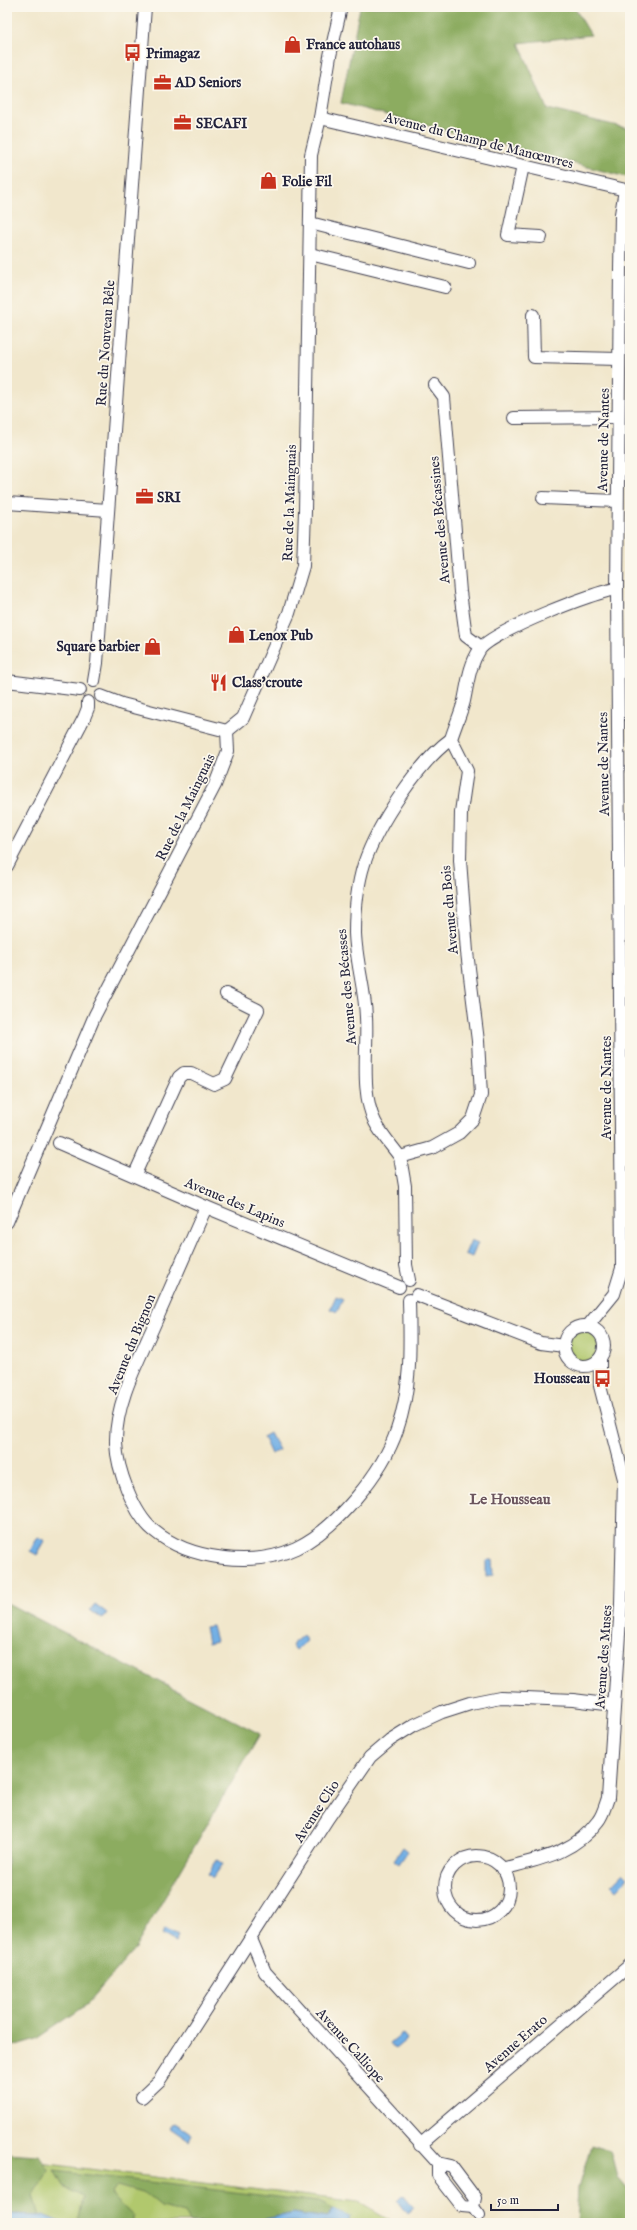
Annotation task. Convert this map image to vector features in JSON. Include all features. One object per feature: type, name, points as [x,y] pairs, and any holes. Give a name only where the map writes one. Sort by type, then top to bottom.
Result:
[{"type":"street","name":"Rue du Nouveau Bêle","points":[[94,681],[97,663],[145,7]]},
{"type":"street","name":"Rue de la Mainguais","points":[[7,1222],[95,1014],[218,779],[228,751],[227,730],[243,718],[289,613],[302,566],[311,155],[320,118],[330,56],[341,7]]},
{"type":"street","name":"Avenue du Champ de Manœuvres","points":[[320,118],[627,191]]},
{"type":"street","points":[[523,166],[508,235],[541,237]]},
{"type":"street","name":"Avenue de Nantes","points":[[587,1326],[614,1294],[622,1268],[625,1062],[625,861],[617,590],[617,501],[621,214],[627,191]]},
{"type":"street","points":[[310,223],[469,263]]},
{"type":"street","points":[[310,254],[445,287]]},
{"type":"street","points":[[533,315],[534,357],[619,359]]},
{"type":"street","name":"Avenue des Bécassines","points":[[435,386],[444,397],[460,592],[466,636],[481,647]]},
{"type":"street","points":[[514,418],[618,417]]},
{"type":"street","points":[[543,498],[617,501]]},
{"type":"street","points":[[7,503],[108,510]]},
{"type":"street","points":[[451,738],[464,701],[468,672],[481,647],[499,634],[524,621],[617,590]]},
{"type":"street","points":[[7,681],[80,690]]},
{"type":"street","points":[[94,681],[101,686],[101,696],[94,702],[88,702],[82,697],[80,690],[84,684],[94,681]]},
{"type":"street","points":[[101,696],[122,704],[227,730]]},
{"type":"street","points":[[7,866],[84,718],[88,708],[88,702]]},
{"type":"street","name":"Avenue du Bois","points":[[400,1157],[432,1148],[459,1133],[473,1119],[481,1095],[479,1054],[467,952],[460,860],[461,812],[467,771],[451,738]]},
{"type":"street","name":"Avenue des Bécasses","points":[[400,1157],[375,1122],[367,1098],[366,1018],[355,934],[358,890],[364,865],[385,821],[418,772],[442,745],[451,738]]},
{"type":"street","points":[[135,1174],[179,1077],[184,1073],[190,1073],[214,1084],[226,1079],[258,1010],[226,994]]},
{"type":"street","name":"Avenue des Lapins","points":[[60,1143],[135,1174],[206,1207],[404,1284]]},
{"type":"street","points":[[400,1157],[405,1186],[406,1265],[401,1296],[413,1297],[542,1343],[564,1346]]},
{"type":"street","name":"Avenue du Bignon","points":[[206,1207],[132,1374],[120,1411],[116,1444],[124,1481],[135,1506],[153,1529],[176,1543],[200,1554],[226,1559],[265,1558],[295,1548],[317,1536],[367,1485],[394,1438],[404,1407],[410,1376],[413,1297]]},
{"type":"street","points":[[404,1284],[417,1285],[413,1297]]},
{"type":"street","points":[[580,1366],[591,1365],[600,1359],[604,1348],[602,1336],[593,1328],[587,1326],[580,1327],[569,1333],[564,1346],[568,1359],[580,1366],[600,1386]]},
{"type":"street","name":"Avenue des Muses","points":[[502,1869],[560,1853],[582,1839],[599,1820],[608,1798],[614,1705],[626,1608],[627,1491],[600,1386],[600,1359]]},
{"type":"street","name":"Avenue Clio","points":[[142,2097],[159,2081],[328,1818],[370,1757],[390,1740],[442,1712],[500,1697],[573,1700],[614,1705]]},
{"type":"street","points":[[484,1857],[494,1861],[502,1869],[507,1878],[508,1893],[503,1907],[496,1914],[487,1919],[467,1918],[458,1914],[451,1906],[446,1896],[445,1886],[448,1875],[454,1866],[468,1858],[484,1857]]},
{"type":"street","name":"Avenue Calliope","points":[[251,1939],[265,1972],[420,2145],[438,2163],[451,2166],[475,2198],[476,2211]]},
{"type":"street","name":"Avenue Erato","points":[[420,2145],[630,1965]]},
{"type":"green space","points":[[360,7],[574,7],[591,35],[519,43],[547,109],[630,129],[630,178],[341,103]]},
{"type":"green space","points":[[584,1330],[590,1331],[596,1335],[600,1341],[600,1353],[596,1359],[590,1363],[584,1364],[578,1363],[572,1359],[568,1353],[567,1347],[568,1341],[572,1335],[578,1331]]},
{"type":"green space","points":[[7,1603],[260,1734],[134,1950],[87,2004],[36,2039],[7,2048]]},
{"type":"green space","points":[[591,2145],[611,2151],[618,2177],[630,2191],[630,2223],[576,2223],[578,2188]]},
{"type":"green space","points":[[7,2153],[38,2155],[49,2170],[48,2174],[33,2196],[39,2215],[7,2214]]},
{"type":"green space","points":[[7,2159],[358,2202],[394,2223],[7,2223]]},
{"type":"green space","points":[[54,2171],[319,2202],[333,2209],[327,2218],[293,2213],[248,2223],[190,2223],[185,2213],[161,2207],[145,2194],[117,2186],[111,2195],[133,2216],[133,2223],[81,2223],[79,2219],[83,2197],[63,2187]]},
{"type":"water","points":[[471,1240],[478,1243],[472,1257],[465,1254]]},
{"type":"water","points":[[336,1296],[343,1299],[337,1312],[330,1309]]},
{"type":"water","points":[[270,1433],[279,1450],[271,1454],[263,1437]]},
{"type":"water","points":[[38,1537],[45,1541],[37,1555],[30,1551]]},
{"type":"water","points":[[492,1559],[493,1575],[486,1576],[486,1560]]},
{"type":"water","points":[[95,1604],[107,1613],[102,1619],[90,1610]]},
{"type":"water","points":[[212,1626],[216,1641],[208,1643],[205,1627]]},
{"type":"water","points":[[303,1635],[307,1641],[295,1650],[291,1645]]},
{"type":"water","points":[[403,1847],[408,1851],[399,1864],[394,1860]]},
{"type":"water","points":[[217,1860],[223,1864],[213,1878],[208,1874]]},
{"type":"water","points":[[623,1873],[628,1878],[616,1890],[611,1885]]},
{"type":"water","points":[[165,1929],[178,1936],[175,1942],[162,1934]]},
{"type":"water","points":[[402,2033],[407,2039],[395,2049],[390,2043]]},
{"type":"water","points":[[174,2123],[192,2135],[189,2141],[170,2128]]},
{"type":"water","points":[[403,2194],[414,2207],[407,2213],[397,2200]]},
{"type":"water","points":[[333,2209],[351,2216],[349,2223],[248,2223],[293,2213],[327,2218]]},
{"type":"water","points":[[7,2214],[43,2215],[62,2223],[7,2223]]},
{"type":"place","name":"France autohaus","points":[[293,44]]},
{"type":"place","name":"Primagaz","points":[[133,53]]},
{"type":"place","name":"AD Seniors","points":[[162,82]]},
{"type":"place","name":"SECAFI","points":[[183,123]]},
{"type":"place","name":"Folie Fil","points":[[269,181]]},
{"type":"place","name":"SRI","points":[[144,497]]},
{"type":"place","name":"Lenox Pub","points":[[236,635]]},
{"type":"place","name":"Square barbier","points":[[153,646]]},
{"type":"place","name":"Class'croute","points":[[219,682]]},
{"type":"place","name":"Housseau","points":[[603,1378]]},
{"type":"district","name":"Le Housseau","points":[[510,1499]]}]
